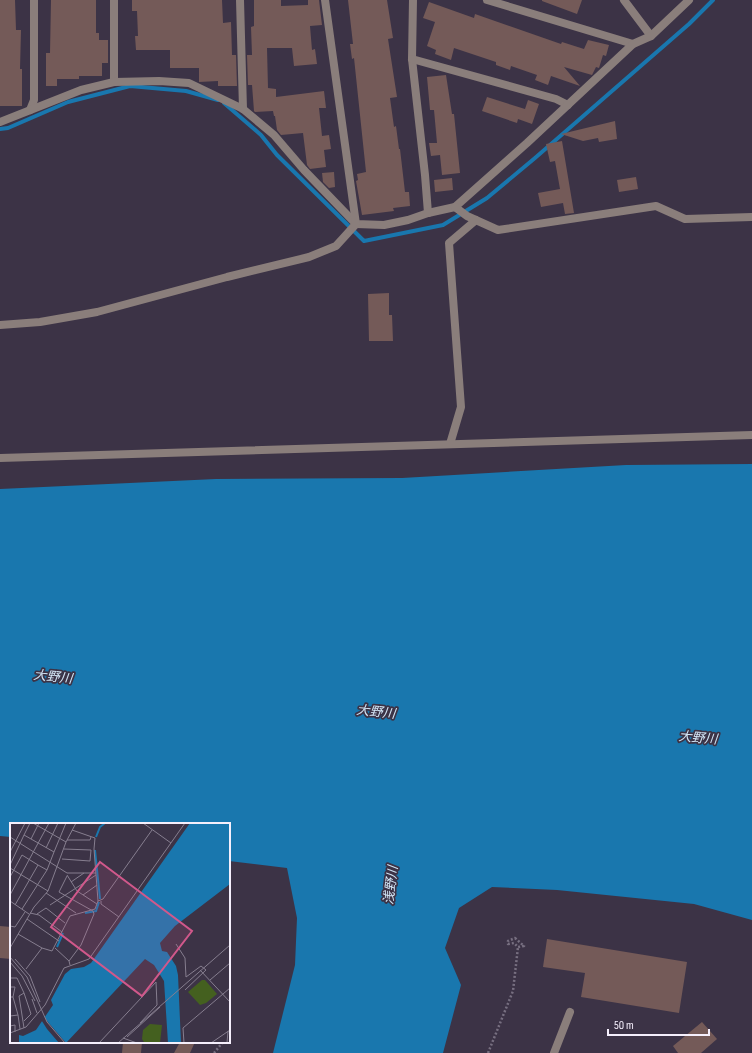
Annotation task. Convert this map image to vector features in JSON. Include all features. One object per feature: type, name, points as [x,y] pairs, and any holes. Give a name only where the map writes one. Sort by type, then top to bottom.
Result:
[{"type":"street","points":[[30,110],[34,100],[34,0]]},
{"type":"street","points":[[114,0],[114,82]]},
{"type":"street","points":[[240,0],[243,109]]},
{"type":"street","points":[[325,0],[356,224]]},
{"type":"street","points":[[413,0],[412,59],[428,213]]},
{"type":"street","points":[[487,0],[633,44]]},
{"type":"street","points":[[624,0],[651,36]]},
{"type":"street","points":[[0,122],[81,90],[114,82],[159,80],[189,84],[243,109],[274,135],[304,170],[356,224],[384,225],[408,220],[428,213],[457,209],[633,44],[651,36],[689,0]]},
{"type":"street","points":[[412,59],[556,99],[568,105]]},
{"type":"street","points":[[457,209],[467,216],[498,230],[656,206],[685,219],[752,217]]},
{"type":"street","points":[[450,444],[461,407],[449,243],[476,220]]},
{"type":"street","points":[[0,325],[40,322],[120,307],[204,283],[309,257],[336,246],[356,224]]},
{"type":"street","points":[[0,458],[752,435]]},
{"type":"street","points":[[554,1053],[570,1012]]},
{"type":"path","points":[[515,938],[524,946],[518,947],[514,943],[508,944],[508,941],[515,938]]},
{"type":"path","points":[[488,1053],[514,991],[518,947]]},
{"type":"path","points":[[214,1053],[222,1043]]},
{"type":"water","points":[[752,464],[752,920],[694,904],[557,890],[492,887],[459,908],[445,948],[461,985],[443,1053],[273,1053],[295,965],[297,918],[287,868],[230,861],[230,823],[10,823],[10,837],[0,836],[0,489],[216,479],[402,478],[626,465]]},
{"type":"building","points":[[0,0],[15,0],[16,30],[21,30],[20,69],[22,69],[22,106],[0,106]]},
{"type":"building","points":[[51,0],[96,0],[96,33],[99,33],[99,40],[108,40],[108,63],[102,63],[102,76],[79,76],[79,79],[57,79],[57,86],[46,86],[46,53],[50,53]]},
{"type":"building","points":[[132,0],[222,0],[223,23],[231,22],[232,55],[236,55],[237,86],[218,86],[218,81],[199,82],[199,68],[170,68],[170,50],[136,50],[135,36],[138,36],[137,11],[132,11]]},
{"type":"building","points":[[254,0],[281,0],[281,6],[308,5],[308,0],[319,0],[322,25],[310,26],[312,50],[315,49],[317,64],[294,66],[292,48],[267,48],[268,88],[276,89],[276,97],[324,91],[326,108],[319,108],[322,136],[329,135],[331,149],[324,150],[326,167],[310,169],[307,165],[303,133],[281,135],[277,130],[273,111],[254,111],[252,85],[248,85],[247,55],[252,55],[251,27],[254,26]]},
{"type":"building","points":[[348,0],[387,0],[393,38],[388,39],[397,97],[390,98],[394,127],[396,126],[400,149],[405,192],[409,192],[410,206],[393,208],[394,211],[362,215],[356,181],[358,180],[357,174],[366,172],[354,58],[352,59],[350,44],[353,44]]},
{"type":"building","points":[[542,0],[582,0],[577,14]]},
{"type":"building","points":[[429,2],[474,18],[475,14],[561,44],[562,42],[584,49],[588,40],[609,45],[606,56],[603,55],[599,68],[596,67],[592,75],[564,67],[580,86],[551,76],[548,85],[535,80],[537,75],[511,66],[510,70],[496,65],[496,62],[454,48],[451,60],[435,54],[436,50],[427,46],[435,22],[423,18]]},
{"type":"building","points":[[446,75],[452,114],[454,114],[460,173],[442,175],[440,155],[431,156],[429,143],[437,143],[434,110],[430,110],[427,77]]},
{"type":"building","points":[[487,97],[525,109],[528,100],[539,104],[532,124],[518,119],[517,123],[482,111]]},
{"type":"building","points":[[615,121],[617,139],[599,142],[598,138],[583,141],[561,134]]},
{"type":"building","points":[[562,141],[574,213],[565,214],[563,203],[541,207],[538,193],[560,189],[555,161],[550,162],[546,144]]},
{"type":"building","points":[[334,172],[335,187],[329,188],[323,182],[322,173]]},
{"type":"building","points":[[636,177],[638,189],[619,192],[617,180]]},
{"type":"building","points":[[452,178],[453,190],[435,192],[434,180]]},
{"type":"building","points":[[389,293],[389,315],[392,315],[393,341],[369,341],[368,294]]},
{"type":"building","points":[[0,926],[10,927],[10,959],[0,958]]},
{"type":"building","points":[[547,939],[687,962],[679,1013],[581,997],[585,973],[543,967]]},
{"type":"building","points":[[702,1022],[717,1039],[701,1053],[678,1053],[673,1046]]},
{"type":"building","points":[[123,1043],[142,1043],[141,1053],[122,1053]]},
{"type":"building","points":[[179,1043],[195,1043],[190,1053],[174,1053]]},
{"type":"waterway","points":[[224,103],[261,135],[277,155],[364,241],[443,225],[487,198],[689,24],[713,0]]},
{"type":"waterway","points":[[0,129],[8,128],[68,102],[130,86],[186,91],[218,100]]},
{"type":"water label","name":"大野川","points":[[53,676]]},
{"type":"water label","name":"大野川","points":[[376,711]]},
{"type":"water label","name":"大野川","points":[[698,737]]},
{"type":"water label","name":"浅野川","points":[[390,885]]}]
